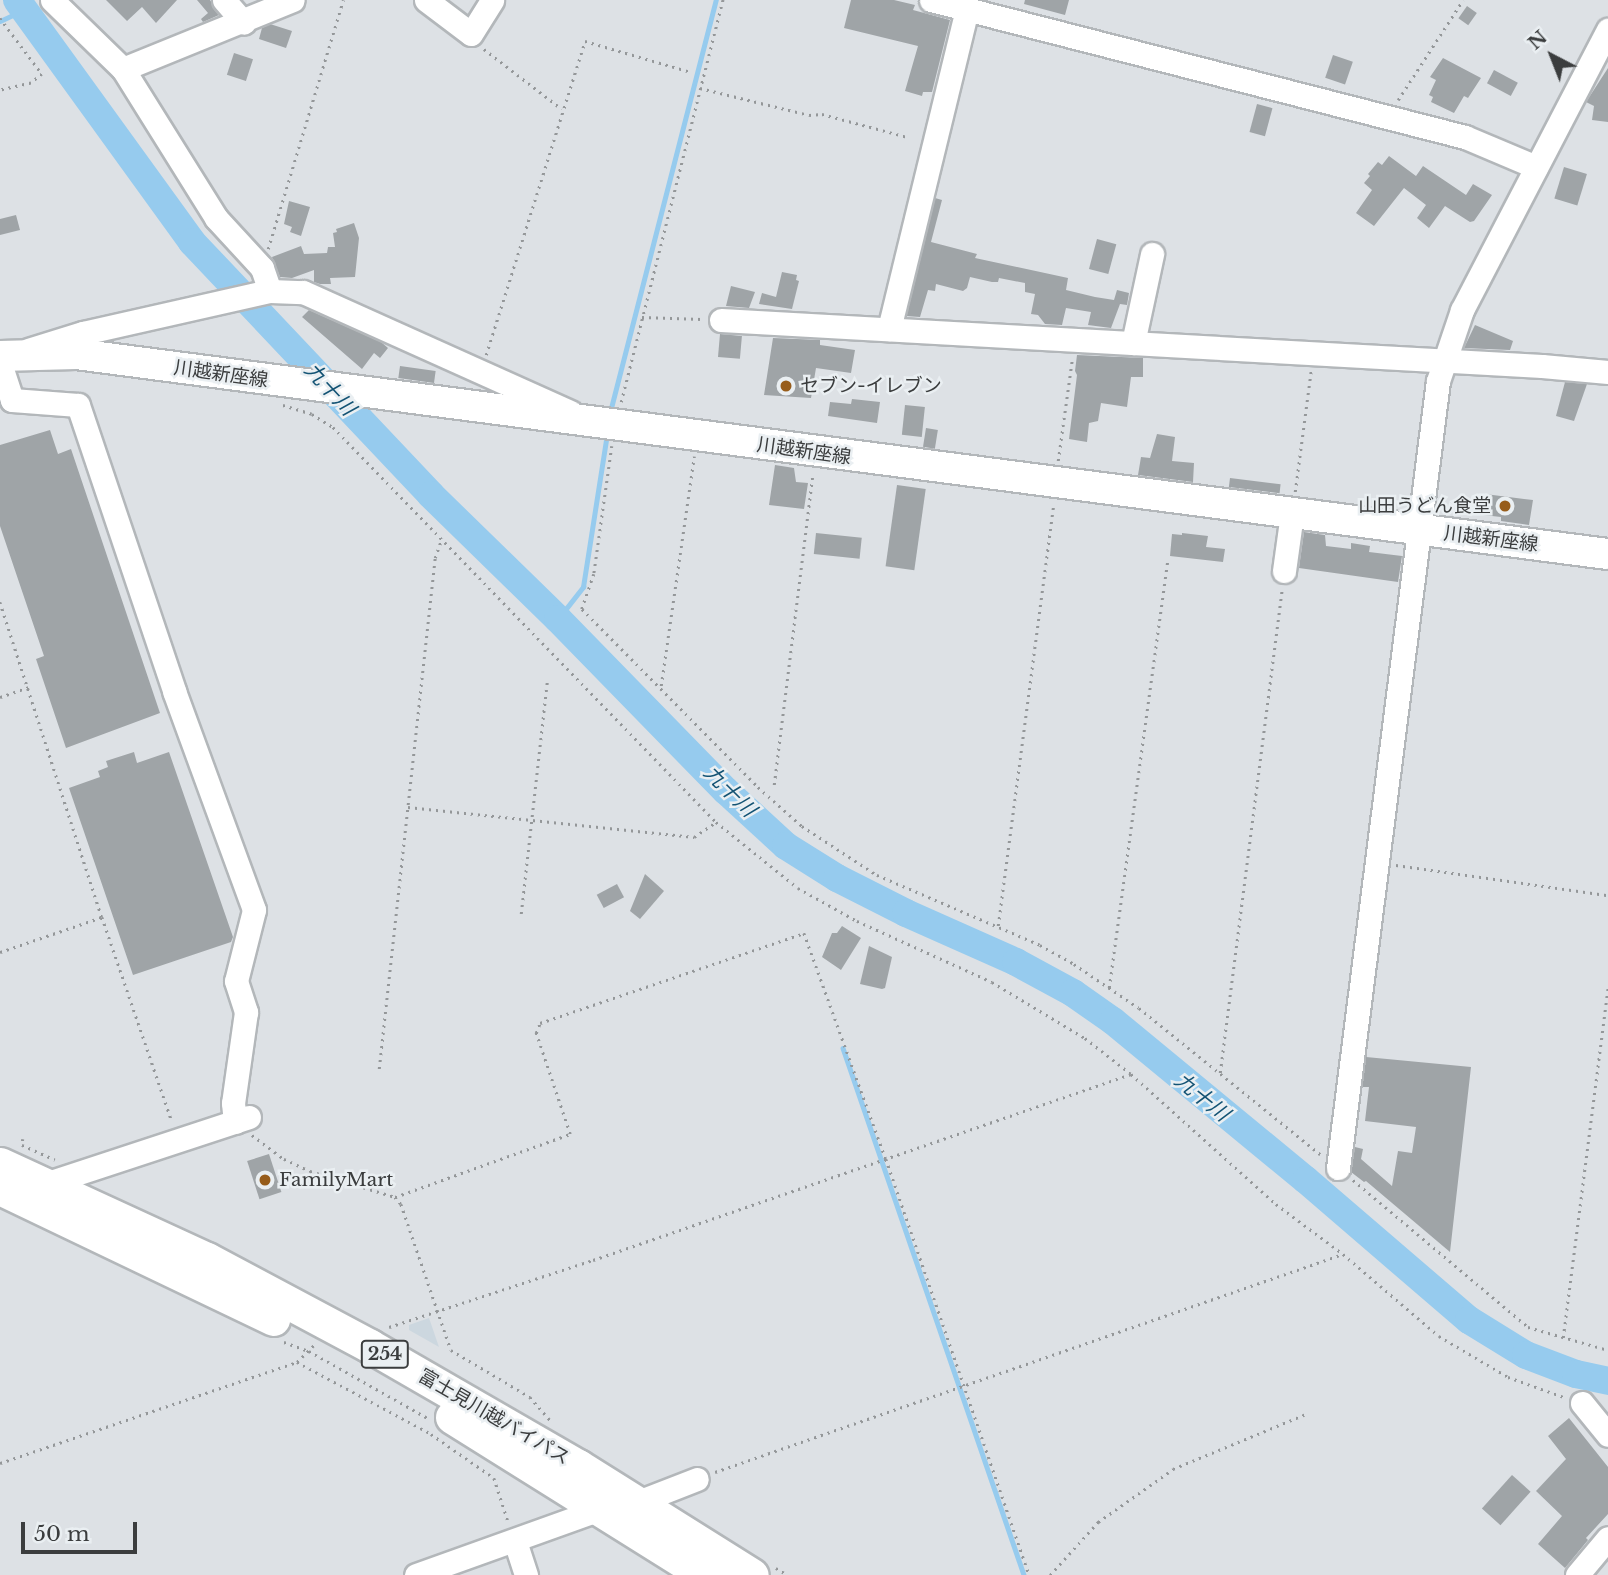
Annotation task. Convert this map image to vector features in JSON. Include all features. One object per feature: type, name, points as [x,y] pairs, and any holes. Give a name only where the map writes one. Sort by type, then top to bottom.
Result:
[{"type":"highway","name":"富士見川越バイパス","points":[[0,1164],[16,1192],[308,1352],[446,1413],[705,1575]]},
{"type":"highway","name":"富士見川越バイパス","points":[[16,1192],[207,1259],[370,1346],[638,1502],[752,1575]]},
{"type":"main road","name":"川越新座線","points":[[8,357],[76,354],[816,453],[1608,554]]},
{"type":"street","points":[[52,0],[123,69],[215,218],[262,268],[270,291]]},
{"type":"street","points":[[225,0],[244,23]]},
{"type":"street","points":[[123,69],[244,23],[293,0]]},
{"type":"street","points":[[426,0],[471,34],[492,0]]},
{"type":"street","points":[[931,0],[1465,137],[1536,167]]},
{"type":"street","points":[[889,329],[967,9]]},
{"type":"street","points":[[1338,1168],[1417,529],[1438,381],[1462,310],[1608,30]]},
{"type":"street","points":[[1133,343],[1152,254]]},
{"type":"street","points":[[16,1192],[78,1175],[242,1119],[233,1103],[246,1012],[236,982],[254,910],[174,691],[78,405],[12,400],[8,357],[49,342],[270,291],[303,292],[604,424]]},
{"type":"street","points":[[721,320],[1608,372]]},
{"type":"street","points":[[1284,571],[1292,513]]},
{"type":"street","points":[[1582,1403],[1608,1435]]},
{"type":"street","points":[[416,1575],[600,1509],[638,1502],[696,1479]]},
{"type":"street","points":[[1582,1573],[1608,1538]]},
{"type":"street","points":[[515,1541],[526,1575]]},
{"type":"path","points":[[262,268],[343,0]]},
{"type":"path","points":[[723,0],[642,317],[604,424],[594,575],[582,609],[758,787],[803,826],[840,853],[877,875],[1040,945],[1139,1008],[1338,1168],[1528,1327],[1608,1350]]},
{"type":"path","points":[[1387,118],[1463,0]]},
{"type":"path","points":[[0,18],[42,74],[31,83],[0,90]]},
{"type":"path","points":[[471,34],[472,39],[563,109]]},
{"type":"path","points":[[479,371],[584,41],[691,72]]},
{"type":"path","points":[[700,88],[810,115],[822,114],[906,137]]},
{"type":"path","points":[[642,317],[721,320]]},
{"type":"path","points":[[998,926],[1074,340]]},
{"type":"path","points":[[1292,513],[1313,354]]},
{"type":"path","points":[[281,404],[312,414],[333,427],[716,822],[798,888],[857,921],[992,982],[1085,1038],[1131,1074],[1276,1203],[1343,1254],[1439,1336],[1508,1377],[1582,1403]]},
{"type":"path","points":[[661,686],[696,436]]},
{"type":"path","points":[[774,785],[816,453]]},
{"type":"path","points":[[379,1069],[435,558],[442,538]]},
{"type":"path","points":[[1108,988],[1168,560]]},
{"type":"path","points":[[1220,1073],[1284,571]]},
{"type":"path","points":[[0,602],[102,917],[180,1141]]},
{"type":"path","points":[[521,915],[547,682]]},
{"type":"path","points":[[0,697],[29,687]]},
{"type":"path","points":[[408,807],[694,836],[716,822]]},
{"type":"path","points":[[1376,862],[1608,895]]},
{"type":"path","points":[[0,952],[102,917]]},
{"type":"path","points":[[394,1197],[570,1134],[536,1033],[540,1023],[804,933],[886,1159],[1029,1575]]},
{"type":"path","points":[[1562,1338],[1608,987]]},
{"type":"path","points":[[370,1346],[386,1328],[1131,1074]]},
{"type":"path","points":[[242,1119],[284,1159],[339,1181],[394,1197],[401,1204],[451,1350],[530,1397],[558,1426]]},
{"type":"path","points":[[23,1139],[22,1145],[64,1163],[78,1175]]},
{"type":"path","points":[[696,1479],[1343,1254]]},
{"type":"path","points":[[275,1339],[308,1352],[430,1420]]},
{"type":"path","points":[[0,1463],[308,1352]]},
{"type":"path","points":[[308,1352],[494,1478],[515,1541]]},
{"type":"path","points":[[1050,1575],[1098,1522],[1173,1469],[1308,1413]]},
{"type":"shaded area","points":[[429,1318],[439,1347],[409,1330],[409,1325]]},
{"type":"building","points":[[106,0],[177,0],[156,23],[142,7],[127,21]]},
{"type":"building","points":[[197,0],[210,0],[219,15],[203,22],[201,19],[208,13]]},
{"type":"building","points":[[851,0],[894,0],[915,5],[913,10],[950,20],[932,92],[923,92],[922,96],[905,91],[918,46],[844,28]]},
{"type":"building","points":[[1025,0],[1069,0],[1065,15],[1024,4]]},
{"type":"building","points":[[1467,6],[1477,13],[1468,25],[1458,18]]},
{"type":"building","points":[[270,24],[292,31],[286,48],[259,39],[262,28]]},
{"type":"building","points":[[234,53],[253,59],[246,81],[227,75]]},
{"type":"building","points":[[1333,55],[1353,62],[1345,85],[1325,78]]},
{"type":"building","points":[[1443,58],[1481,78],[1468,98],[1464,96],[1454,113],[1431,102],[1433,97],[1429,95],[1436,80],[1430,77]]},
{"type":"building","points":[[1608,68],[1608,122],[1592,120],[1594,106],[1586,102]]},
{"type":"building","points":[[1494,70],[1518,83],[1511,96],[1487,83]]},
{"type":"building","points":[[1257,104],[1272,108],[1265,136],[1249,132]]},
{"type":"building","points":[[1389,156],[1416,176],[1423,166],[1466,195],[1473,184],[1492,195],[1474,221],[1470,222],[1445,206],[1429,228],[1417,218],[1426,205],[1404,188],[1374,226],[1356,213],[1372,190],[1364,183],[1370,176],[1368,174],[1378,162],[1382,165]]},
{"type":"building","points":[[1564,167],[1587,174],[1577,206],[1554,199]]},
{"type":"building","points":[[935,198],[942,200],[931,242],[977,254],[975,258],[1068,278],[1066,290],[1114,300],[1117,290],[1129,293],[1127,305],[1120,304],[1111,328],[1088,325],[1091,312],[1066,308],[1062,325],[1045,324],[1038,315],[1031,314],[1035,294],[1025,292],[1025,283],[999,278],[998,282],[992,282],[970,277],[967,288],[963,291],[936,284],[935,291],[928,290],[920,317],[906,316]]},
{"type":"building","points":[[289,201],[310,207],[301,236],[290,232],[292,227],[284,224]]},
{"type":"building","points":[[16,215],[20,230],[0,235],[0,219]]},
{"type":"building","points":[[354,223],[359,238],[355,277],[330,278],[331,284],[320,284],[314,282],[314,270],[292,278],[280,277],[272,257],[301,246],[304,254],[327,253],[328,247],[335,247],[333,233],[337,232],[336,229]]},
{"type":"building","points":[[1097,239],[1116,244],[1108,274],[1089,269]]},
{"type":"building","points":[[782,272],[797,275],[796,280],[799,281],[792,309],[759,304],[762,293],[776,297]]},
{"type":"building","points":[[731,286],[755,292],[749,308],[726,306]]},
{"type":"building","points":[[309,310],[381,342],[388,348],[380,358],[374,353],[362,369],[302,317]]},
{"type":"building","points":[[1475,325],[1513,341],[1510,350],[1464,348]]},
{"type":"building","points":[[720,334],[742,336],[740,359],[718,357]]},
{"type":"building","points":[[773,338],[820,340],[820,345],[855,350],[851,373],[816,368],[811,398],[764,395]]},
{"type":"building","points":[[1077,355],[1143,358],[1143,377],[1131,377],[1127,407],[1101,403],[1098,421],[1089,423],[1087,442],[1069,439]]},
{"type":"building","points":[[400,366],[436,371],[434,383],[398,378]]},
{"type":"building","points":[[1565,382],[1587,384],[1574,421],[1556,416]]},
{"type":"building","points":[[852,399],[880,402],[877,423],[828,416],[830,402],[851,404]]},
{"type":"building","points":[[905,405],[925,407],[922,437],[902,435]]},
{"type":"building","points":[[926,428],[938,430],[935,449],[923,447]]},
{"type":"building","points":[[50,430],[58,454],[71,449],[160,713],[66,748],[36,659],[44,656],[0,526],[0,445]]},
{"type":"building","points":[[1157,434],[1175,437],[1172,461],[1194,463],[1193,482],[1138,475],[1141,457],[1150,458]]},
{"type":"building","points":[[775,465],[794,468],[796,482],[808,483],[804,509],[769,505]]},
{"type":"building","points":[[1230,478],[1281,484],[1280,493],[1229,487]]},
{"type":"building","points":[[897,485],[926,489],[914,570],[886,566]]},
{"type":"building","points":[[1485,494],[1533,500],[1529,525],[1483,515]]},
{"type":"building","points":[[1304,532],[1325,535],[1326,546],[1351,549],[1351,543],[1370,546],[1369,552],[1402,556],[1398,582],[1299,568]]},
{"type":"building","points":[[816,533],[862,538],[860,559],[814,554]]},
{"type":"building","points":[[1172,534],[1208,536],[1206,547],[1225,549],[1223,562],[1170,556]]},
{"type":"building","points":[[134,752],[137,763],[169,752],[233,937],[231,942],[133,975],[69,788],[100,777],[98,771],[108,767],[106,761]]},
{"type":"building","points":[[645,874],[664,891],[640,919],[630,911]]},
{"type":"building","points":[[617,884],[624,897],[604,908],[597,895]]},
{"type":"building","points":[[842,926],[861,938],[841,970],[822,957],[832,933],[837,933]]},
{"type":"building","points":[[869,946],[892,957],[885,988],[860,984]]},
{"type":"building","points":[[1366,1057],[1471,1067],[1450,1252],[1366,1181],[1351,1172],[1355,1147],[1363,1149],[1361,1159],[1392,1186],[1398,1151],[1412,1153],[1416,1127],[1365,1121],[1369,1087],[1362,1087]]},
{"type":"building","points":[[269,1154],[281,1192],[259,1199],[247,1161]]},
{"type":"building","points":[[1569,1418],[1608,1467],[1608,1514],[1586,1538],[1588,1540],[1565,1568],[1538,1544],[1562,1516],[1536,1491],[1566,1459],[1548,1436]]},
{"type":"building","points":[[1512,1475],[1531,1492],[1500,1525],[1482,1508]]},
{"type":"waterway","name":"九十川","points":[[17,0],[192,242],[431,495],[558,619],[726,791],[786,846],[837,878],[906,913],[1016,962],[1073,993],[1113,1021],[1306,1180],[1469,1320],[1526,1355],[1576,1374],[1608,1381]]},
{"type":"waterway","points":[[610,412],[716,0]]},
{"type":"waterway","points":[[0,21],[24,10]]},
{"type":"waterway","points":[[558,619],[583,587],[607,434]]},
{"type":"waterway","points":[[843,1048],[1024,1575]]},
{"type":"place","name":"セブン-イレブン","points":[[786,386]]},
{"type":"place","name":"山田うどん食堂","points":[[1505,506]]},
{"type":"place","name":"FamilyMart","points":[[265,1180]]}]
